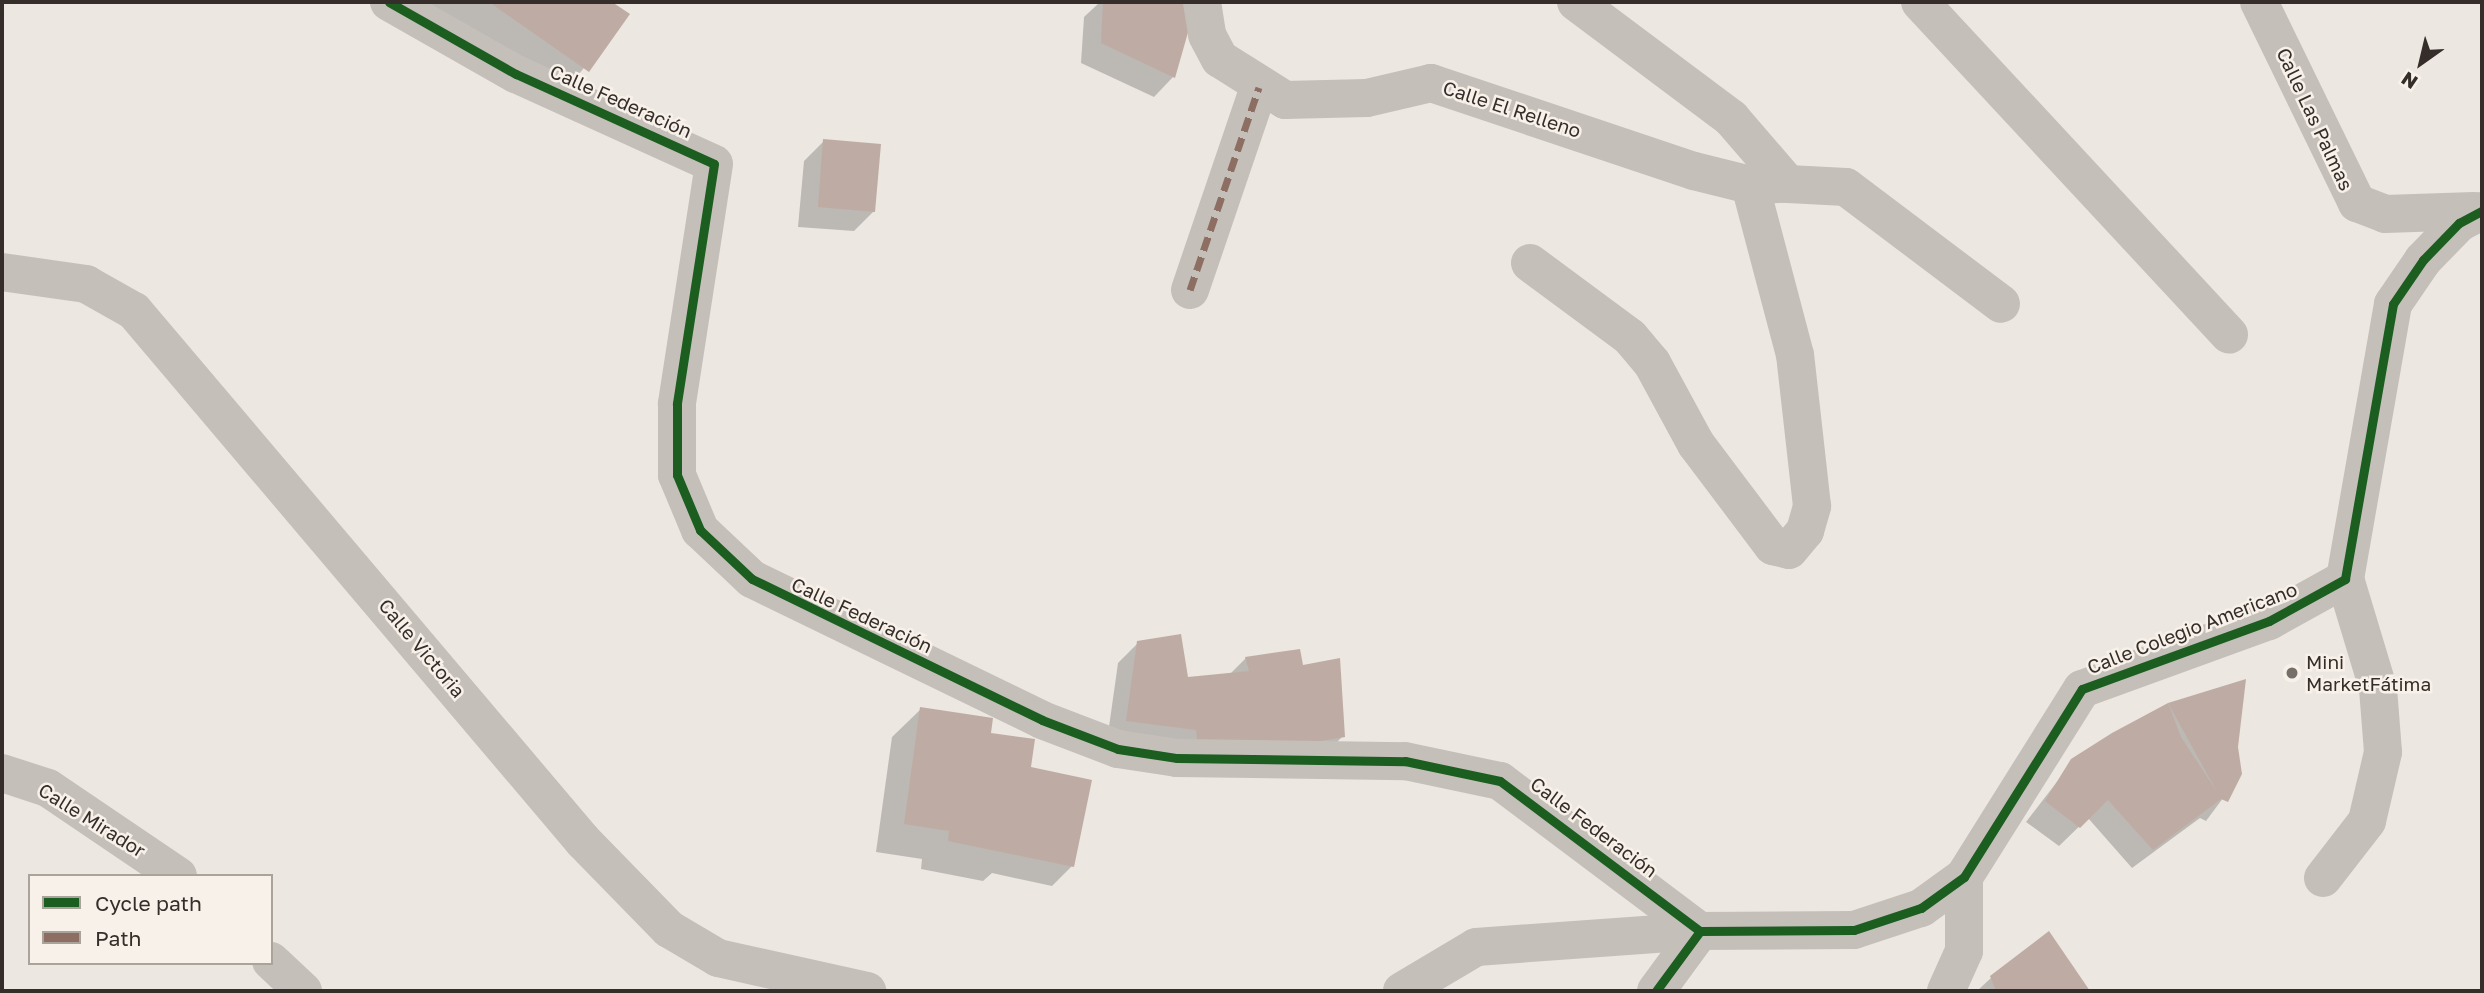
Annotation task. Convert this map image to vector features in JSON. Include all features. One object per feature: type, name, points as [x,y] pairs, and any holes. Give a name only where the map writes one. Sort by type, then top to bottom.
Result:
[{"type":"street","name":"Calle Federación","points":[[389,2],[516,74],[714,164],[677,404],[676,468],[700,530],[751,579],[1042,720],[1118,749],[1177,758],[1405,761],[1500,781],[1700,931]]},
{"type":"street","name":"Calle El Relleno","points":[[1202,2],[1214,51],[1259,87],[1303,104],[1367,97],[1415,82],[1451,86],[1750,185],[1846,187],[2001,304]]},
{"type":"street","points":[[1576,2],[1731,118],[1788,184]]},
{"type":"street","points":[[1920,2],[2229,335]]},
{"type":"street","name":"Calle Las Palmas","points":[[2259,2],[2357,203],[2385,214],[2478,211]]},
{"type":"street","points":[[1190,290],[1259,87]]},
{"type":"street","points":[[1530,263],[1630,337],[1652,363],[1696,444],[1773,546],[1789,550],[1802,538],[1812,506],[1795,355],[1750,185]]},
{"type":"street","points":[[2323,878],[2367,821],[2383,752],[2378,688],[2345,579],[2393,304],[2410,274],[2478,211]]},
{"type":"street","name":"Calle Victoria","points":[[2,272],[86,284],[134,311],[583,841],[669,929],[718,958],[867,991]]},
{"type":"street","name":"Calle Colegio Americano","points":[[1402,991],[1476,947],[1700,931],[1854,930],[1921,908],[1964,877],[2082,689],[2269,621],[2345,579]]},
{"type":"street","name":"Calle Mirador","points":[[2,773],[48,788],[175,874]]},
{"type":"street","points":[[1947,991],[1964,951],[1964,877]]},
{"type":"street","points":[[1656,991],[1700,931]]},
{"type":"street","points":[[273,963],[303,991]]},
{"type":"building","points":[[489,2],[612,2],[630,14],[589,72]]},
{"type":"building","points":[[1103,2],[1187,2],[1189,29],[1175,78],[1101,43]]},
{"type":"building","points":[[823,139],[881,144],[875,212],[818,207]]},
{"type":"building","points":[[1181,634],[1188,677],[1249,671],[1245,657],[1300,649],[1303,665],[1340,658],[1345,737],[1266,750],[1198,745],[1196,730],[1126,721],[1137,641]]},
{"type":"building","points":[[2246,679],[2238,747],[2242,774],[2228,802],[2221,799],[2153,850],[2108,800],[2080,828],[2045,801],[2071,759],[2168,703]],"holes":[[[2168,703],[2217,792],[2181,737]]]},
{"type":"building","points":[[920,707],[993,718],[991,733],[1035,739],[1031,767],[1092,780],[1074,867],[948,841],[949,831],[904,824]]},
{"type":"building","points":[[2049,931],[2090,991],[1996,991],[1990,976]]},
{"type":"marked path","points":[[1190,290],[1259,87]]},
{"type":"cycle path","points":[[389,2],[516,74],[714,164],[677,404],[677,475],[700,530],[752,579],[1042,720],[1118,749],[1177,758],[1405,761],[1500,781],[1700,931]]},
{"type":"cycle path","points":[[1656,991],[1700,931],[1854,930],[1921,908],[1964,877],[2082,689],[2269,621],[2345,579],[2393,304],[2423,260],[2459,223],[2482,211]]},
{"type":"place","name":"Mini MarketFátima","points":[[2292,673]]}]
